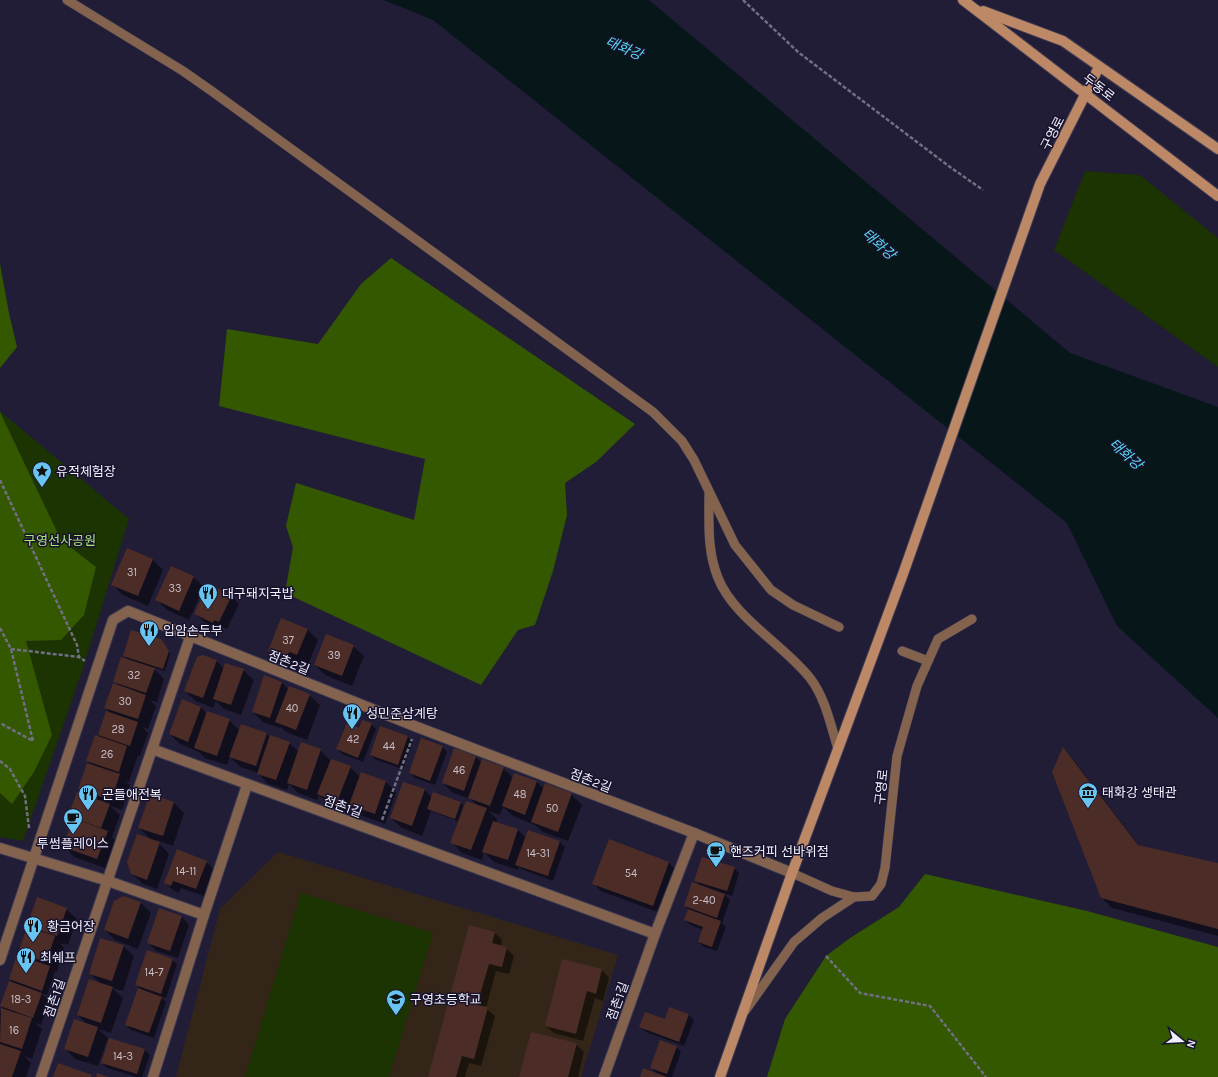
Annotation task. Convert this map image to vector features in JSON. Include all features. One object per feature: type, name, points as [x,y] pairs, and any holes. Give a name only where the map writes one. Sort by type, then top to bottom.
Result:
[{"type":"main road","name":"두동로","points":[[963,0],[1218,196]]},
{"type":"main road","points":[[973,7],[1063,41],[1218,148]]},
{"type":"main road","name":"구영로","points":[[838,749],[903,574],[1040,184],[1099,67]]},
{"type":"main road","points":[[720,1077],[792,873],[838,749]]},
{"type":"street","name":"점촌2길","points":[[0,960],[113,620],[128,611],[417,727],[694,833],[792,873]]},
{"type":"street","points":[[152,749],[190,637]]},
{"type":"street","name":"점촌1길","points":[[41,1077],[152,749],[655,934]]},
{"type":"street","points":[[153,1077],[247,785]]},
{"type":"street","name":"점촌1길","points":[[604,1077],[655,934],[694,833]]},
{"type":"street","points":[[0,848],[108,881],[204,915]]},
{"type":"lane","points":[[68,0],[184,71],[653,412],[682,441],[694,460],[735,545],[771,590],[793,605],[839,627]]},
{"type":"lane","points":[[709,490],[709,544],[718,578],[731,601],[758,628],[796,661],[812,680],[826,709],[838,749]]},
{"type":"lane","name":"구영로","points":[[792,873],[832,891],[854,897],[872,896],[881,884],[885,868],[897,756],[917,686],[938,639],[972,619]]},
{"type":"lane","points":[[902,651],[928,661]]},
{"type":"lane","points":[[742,1016],[794,942],[822,918],[854,897]]},
{"type":"path","points":[[743,0],[798,52],[983,190]]},
{"type":"path","points":[[0,480],[77,645],[79,658]]},
{"type":"path","points":[[0,628],[11,649],[33,741],[0,723]]},
{"type":"path","points":[[11,649],[79,658],[96,668]]},
{"type":"path","points":[[378,833],[417,727]]},
{"type":"path","points":[[0,761],[10,769],[25,796],[30,836]]},
{"type":"path","points":[[826,956],[860,993],[930,1006],[986,1077]]},
{"type":"shaded area","name":"구영초등학교","points":[[278,852],[618,955],[581,1077],[176,1077],[220,909]]},
{"type":"green space","points":[[1085,171],[1140,175],[1218,238],[1218,367],[1054,250]]},
{"type":"green space","points":[[391,258],[635,424],[596,462],[565,483],[567,515],[553,571],[535,625],[518,630],[481,685],[285,593],[293,547],[286,526],[296,483],[414,520],[425,459],[219,406],[227,329],[318,344],[361,284]]},
{"type":"green space","points":[[0,264],[17,347],[0,368]]},
{"type":"green space","name":"구영선사공원","points":[[0,411],[129,519],[83,668],[23,841],[0,837]]},
{"type":"green space","points":[[0,412],[61,540],[96,567],[84,615],[61,640],[26,641],[52,735],[34,772],[12,804],[0,793]]},
{"type":"green space","points":[[925,874],[1087,911],[1218,947],[1218,1077],[767,1077],[785,1019],[826,956],[850,938],[899,907]]},
{"type":"green space","points":[[301,893],[433,933],[389,1077],[245,1077]]},
{"type":"water","name":"태화강","points":[[384,0],[649,0],[1070,353],[1218,407],[1218,718],[1117,626],[1067,523],[433,20]]},
{"type":"building","points":[[127,548],[153,559],[138,596],[111,585]]},
{"type":"building","points":[[171,566],[194,576],[179,611],[155,600]]},
{"type":"building","points":[[208,584],[232,595],[219,622],[214,620],[213,623],[194,614]]},
{"type":"building","points":[[281,618],[308,629],[297,655],[290,652],[283,657],[268,651]]},
{"type":"building","points":[[131,630],[161,639],[169,651],[163,669],[123,656]]},
{"type":"building","points":[[326,634],[354,645],[342,676],[314,665]]},
{"type":"building","points":[[203,655],[217,660],[203,698],[184,691],[197,657]]},
{"type":"building","points":[[121,657],[155,668],[146,693],[113,682]]},
{"type":"building","points":[[225,663],[244,669],[231,705],[213,699]]},
{"type":"building","points":[[264,675],[282,682],[270,718],[252,712]]},
{"type":"building","points":[[113,683],[146,695],[138,719],[104,708]]},
{"type":"building","points":[[289,686],[310,694],[296,730],[275,722]]},
{"type":"building","points":[[182,699],[201,707],[188,742],[169,734]]},
{"type":"building","points":[[106,711],[138,722],[130,746],[98,735]]},
{"type":"building","points":[[207,711],[230,719],[217,756],[194,748]]},
{"type":"building","points":[[362,720],[372,723],[358,758],[336,749],[347,723],[359,728]]},
{"type":"building","points":[[241,724],[267,733],[256,766],[229,757]]},
{"type":"building","points":[[380,726],[408,736],[398,765],[370,755]]},
{"type":"building","points":[[95,735],[127,746],[119,772],[86,761]]},
{"type":"building","points":[[270,735],[290,742],[276,780],[257,774]]},
{"type":"building","points":[[421,738],[443,746],[430,781],[409,773]]},
{"type":"building","points":[[301,742],[321,749],[307,790],[287,783]]},
{"type":"building","name":"태화강 생태관","points":[[1063,747],[1138,845],[1218,863],[1218,929],[1101,898],[1052,772]]},
{"type":"building","points":[[454,748],[476,756],[464,791],[442,783]]},
{"type":"building","points":[[331,759],[351,766],[337,802],[317,794]]},
{"type":"building","points":[[482,759],[504,767],[490,806],[468,798]]},
{"type":"building","points":[[87,763],[120,774],[111,800],[78,789]]},
{"type":"building","points":[[361,772],[386,781],[375,814],[349,805]]},
{"type":"building","points":[[514,773],[537,781],[525,815],[502,806]]},
{"type":"building","points":[[403,782],[425,789],[412,826],[390,818]]},
{"type":"building","points":[[545,783],[572,793],[558,832],[531,822]]},
{"type":"building","points":[[77,792],[110,804],[101,828],[68,816]]},
{"type":"building","points":[[433,792],[461,802],[455,819],[427,809]]},
{"type":"building","points":[[150,794],[174,802],[163,836],[138,828]]},
{"type":"building","points":[[466,801],[487,808],[471,850],[450,843]]},
{"type":"building","points":[[73,818],[108,831],[97,859],[63,847]]},
{"type":"building","points":[[493,821],[518,829],[508,860],[482,852]]},
{"type":"building","points":[[528,830],[560,841],[548,876],[515,865]]},
{"type":"building","points":[[137,834],[160,842],[147,880],[131,874],[127,862]]},
{"type":"building","points":[[609,839],[669,862],[653,906],[592,884]]},
{"type":"building","points":[[177,849],[207,861],[196,889],[173,881],[171,886],[164,883]]},
{"type":"building","points":[[702,857],[735,867],[727,891],[694,881]]},
{"type":"building","points":[[692,882],[725,894],[717,918],[684,906]]},
{"type":"building","points":[[123,896],[141,902],[128,939],[104,930],[114,901]]},
{"type":"building","points":[[37,897],[67,908],[57,936],[27,926]]},
{"type":"building","points":[[159,908],[182,916],[170,951],[147,943]]},
{"type":"building","points":[[688,909],[721,921],[712,947],[698,942],[703,927],[684,920]]},
{"type":"building","points":[[469,925],[495,932],[492,943],[507,947],[502,967],[489,964],[477,1005],[488,1007],[474,1059],[462,1056],[456,1077],[428,1077]]},
{"type":"building","points":[[27,927],[55,936],[46,962],[18,953]]},
{"type":"building","points":[[100,938],[124,945],[112,981],[89,974]]},
{"type":"building","points":[[147,950],[173,959],[161,994],[135,985]]},
{"type":"building","points":[[17,955],[50,966],[42,991],[9,979]]},
{"type":"building","points":[[562,959],[602,969],[596,994],[587,991],[576,1034],[545,1026]]},
{"type":"building","points":[[89,979],[113,987],[101,1023],[77,1015]]},
{"type":"building","points":[[9,981],[42,993],[33,1018],[0,1006]]},
{"type":"building","points":[[138,988],[162,997],[149,1033],[125,1025]]},
{"type":"building","points":[[669,1007],[689,1014],[679,1042],[639,1027],[645,1012],[665,1019]]},
{"type":"building","points":[[1,1008],[32,1018],[22,1049],[0,1042]]},
{"type":"building","points":[[74,1019],[98,1027],[88,1057],[64,1049]]},
{"type":"building","points":[[531,1032],[577,1043],[568,1077],[519,1077]]},
{"type":"building","points":[[109,1038],[145,1049],[137,1074],[101,1063]]},
{"type":"building","points":[[660,1040],[677,1046],[667,1074],[650,1068]]},
{"type":"building","points":[[0,1044],[21,1051],[12,1077],[0,1077]]},
{"type":"building","points":[[58,1063],[92,1075],[91,1077],[53,1077]]},
{"type":"building","points":[[643,1068],[667,1077],[640,1077]]},
{"type":"building","points":[[97,1073],[109,1077],[96,1077]]},
{"type":"place","name":"유적체험장","points":[[42,488]]},
{"type":"place","name":"대구돼지국밥","points":[[208,610]]},
{"type":"place","name":"입암손두부","points":[[149,647]]},
{"type":"place","name":"성민준삼계탕","points":[[352,730]]},
{"type":"place","name":"태화강 생태관","points":[[1088,809]]},
{"type":"place","name":"곤들애전복","points":[[88,811]]},
{"type":"place","name":"투썸플레이스","points":[[73,835]]},
{"type":"place","name":"핸즈커피 선바위점","points":[[716,868]]},
{"type":"place","name":"황금어장","points":[[33,943]]},
{"type":"place","name":"최쉐프","points":[[26,974]]},
{"type":"place","name":"구영초등학교","points":[[396,1016]]}]
